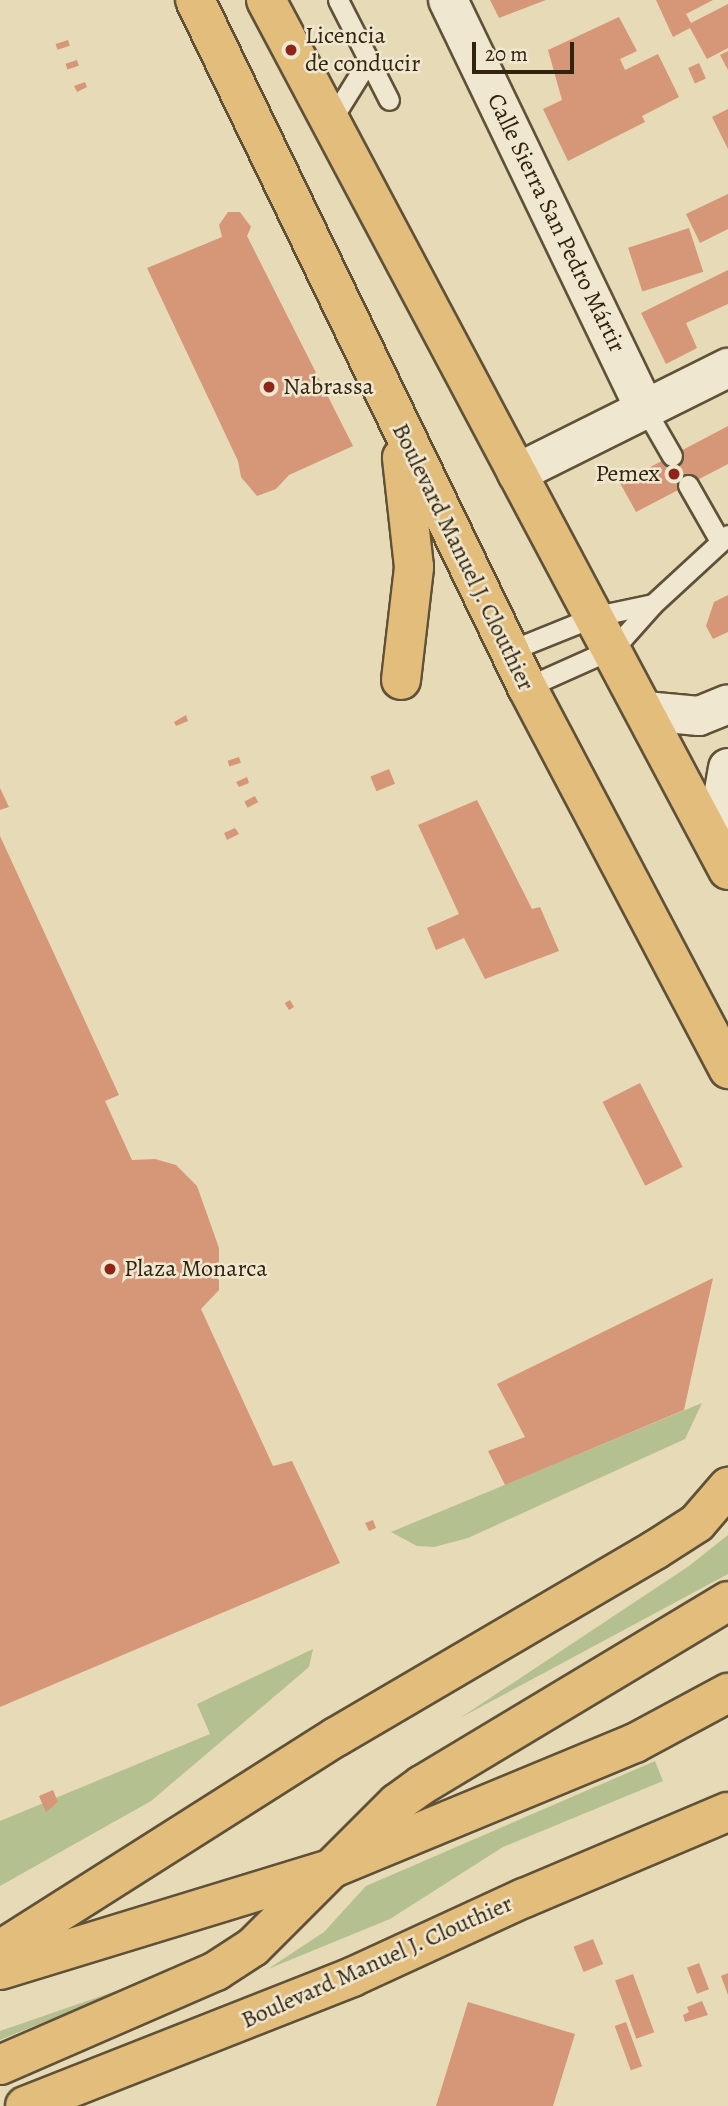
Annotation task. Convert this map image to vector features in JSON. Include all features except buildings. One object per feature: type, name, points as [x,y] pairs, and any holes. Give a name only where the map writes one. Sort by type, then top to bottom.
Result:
[{"type":"main road","name":"Boulevard Manuel J. Clouthier","points":[[195,0],[399,428],[509,651],[728,1069]]},
{"type":"main road","points":[[277,4],[330,122],[614,649],[728,867]]},
{"type":"main road","points":[[399,428],[414,567],[401,680]]},
{"type":"main road","points":[[0,1950],[336,1737],[655,1550],[696,1523],[728,1487]]},
{"type":"main road","points":[[0,2065],[216,1971],[253,1947],[397,1803],[422,1785],[728,1601]]},
{"type":"main road","points":[[0,1969],[333,1868],[635,1743],[728,1693]]},
{"type":"main road","name":"Boulevard Manuel J. Clouthier","points":[[24,2106],[328,1986],[728,1812]]},
{"type":"street","name":"Calle Sierra San Pedro Mártir","points":[[448,0],[645,409]]},
{"type":"street","points":[[517,473],[728,368]]},
{"type":"street","points":[[645,711],[699,716],[728,704]]},
{"type":"street","points":[[728,768],[722,812],[728,867]]},
{"type":"lane","points":[[338,0],[389,100]]},
{"type":"lane","points":[[330,122],[368,61]]},
{"type":"lane","points":[[645,409],[672,456]]},
{"type":"lane","points":[[527,687],[614,649],[653,604],[724,538],[688,485]]},
{"type":"lane","points":[[509,651],[596,616],[653,604]]},
{"type":"green space","points":[[702,1403],[685,1439],[468,1538],[434,1547],[417,1546],[391,1532]]},
{"type":"green space","points":[[728,1535],[728,1574],[460,1718],[689,1566]]},
{"type":"green space","points":[[313,1649],[309,1667],[151,1801],[0,1886],[0,1821],[210,1734],[197,1704]]},
{"type":"green space","points":[[655,1761],[663,1781],[503,1847],[390,1919],[268,1969],[324,1932],[366,1886]]},
{"type":"green space","points":[[142,1982],[0,2040],[0,2031]]},
{"type":"place","name":"Licencia de conducir","points":[[291,50]]},
{"type":"place","name":"Nabrassa","points":[[269,387]]},
{"type":"place","name":"Pemex","points":[[674,474]]},
{"type":"place","name":"Plaza Monarca","points":[[110,1269]]}]
